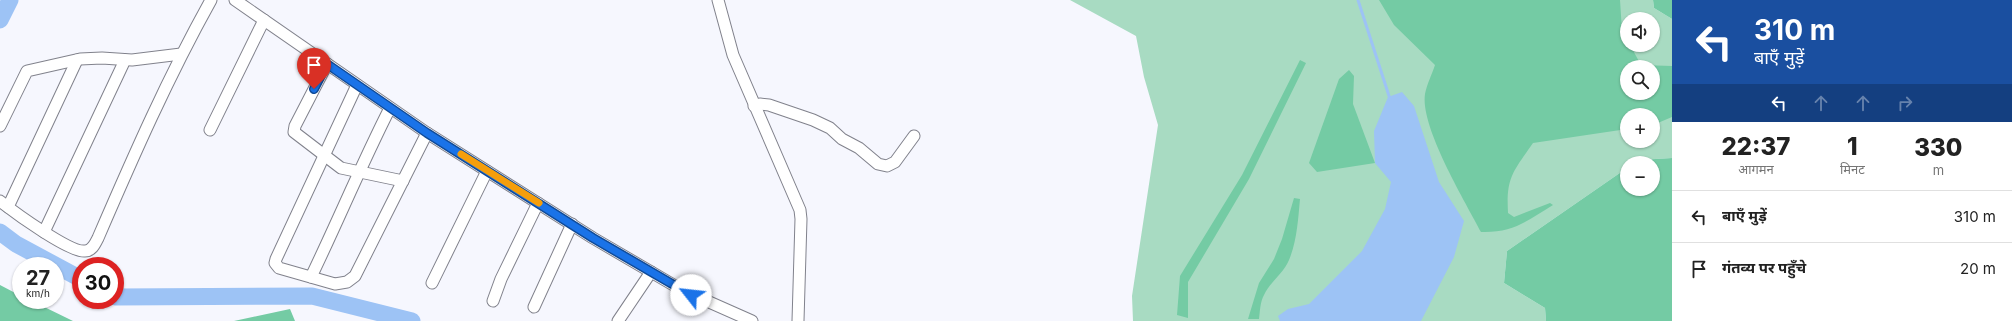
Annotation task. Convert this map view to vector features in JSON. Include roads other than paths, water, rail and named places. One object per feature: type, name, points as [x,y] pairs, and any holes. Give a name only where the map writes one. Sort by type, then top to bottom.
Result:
[{"type":"street","points":[[77,60],[4,204],[44,232],[79,251],[88,251],[93,246],[181,54],[211,0]]},
{"type":"street","points":[[235,0],[427,133],[538,203],[651,272],[700,299],[752,321]]},
{"type":"street","points":[[718,0],[732,55],[800,210],[802,219],[798,321]]},
{"type":"street","points":[[210,130],[264,20]]},
{"type":"street","points":[[0,126],[26,72],[77,60],[102,58],[125,60],[181,54]]},
{"type":"street","points":[[44,232],[125,60]]},
{"type":"street","points":[[327,64],[294,131],[341,168],[403,181]]},
{"type":"street","points":[[357,85],[275,263],[279,268],[311,278],[339,284],[347,282],[355,276],[427,133]]},
{"type":"street","points":[[754,106],[760,104],[769,105],[826,126],[847,142],[859,148],[872,160],[884,166],[891,165],[895,162],[914,136]]},
{"type":"street","points":[[311,278],[390,108]]},
{"type":"street","points":[[432,283],[488,171]]},
{"type":"street","points":[[493,301],[501,279],[538,203]]},
{"type":"street","points":[[534,307],[572,224]]},
{"type":"street","points":[[618,321],[651,272]]},
{"type":"water","points":[[1402,92],[1414,106],[1439,182],[1464,221],[1454,257],[1421,321],[1280,321],[1278,316],[1288,309],[1309,304],[1362,251],[1385,209],[1391,182],[1375,163],[1374,131],[1388,97]]},
{"type":"waterway","points":[[0,20],[10,0]]},
{"type":"waterway","points":[[1358,0],[1390,99]]},
{"type":"waterway","points":[[0,232],[16,244],[72,274]]},
{"type":"waterway","points":[[124,297],[312,296],[412,321]]}]
